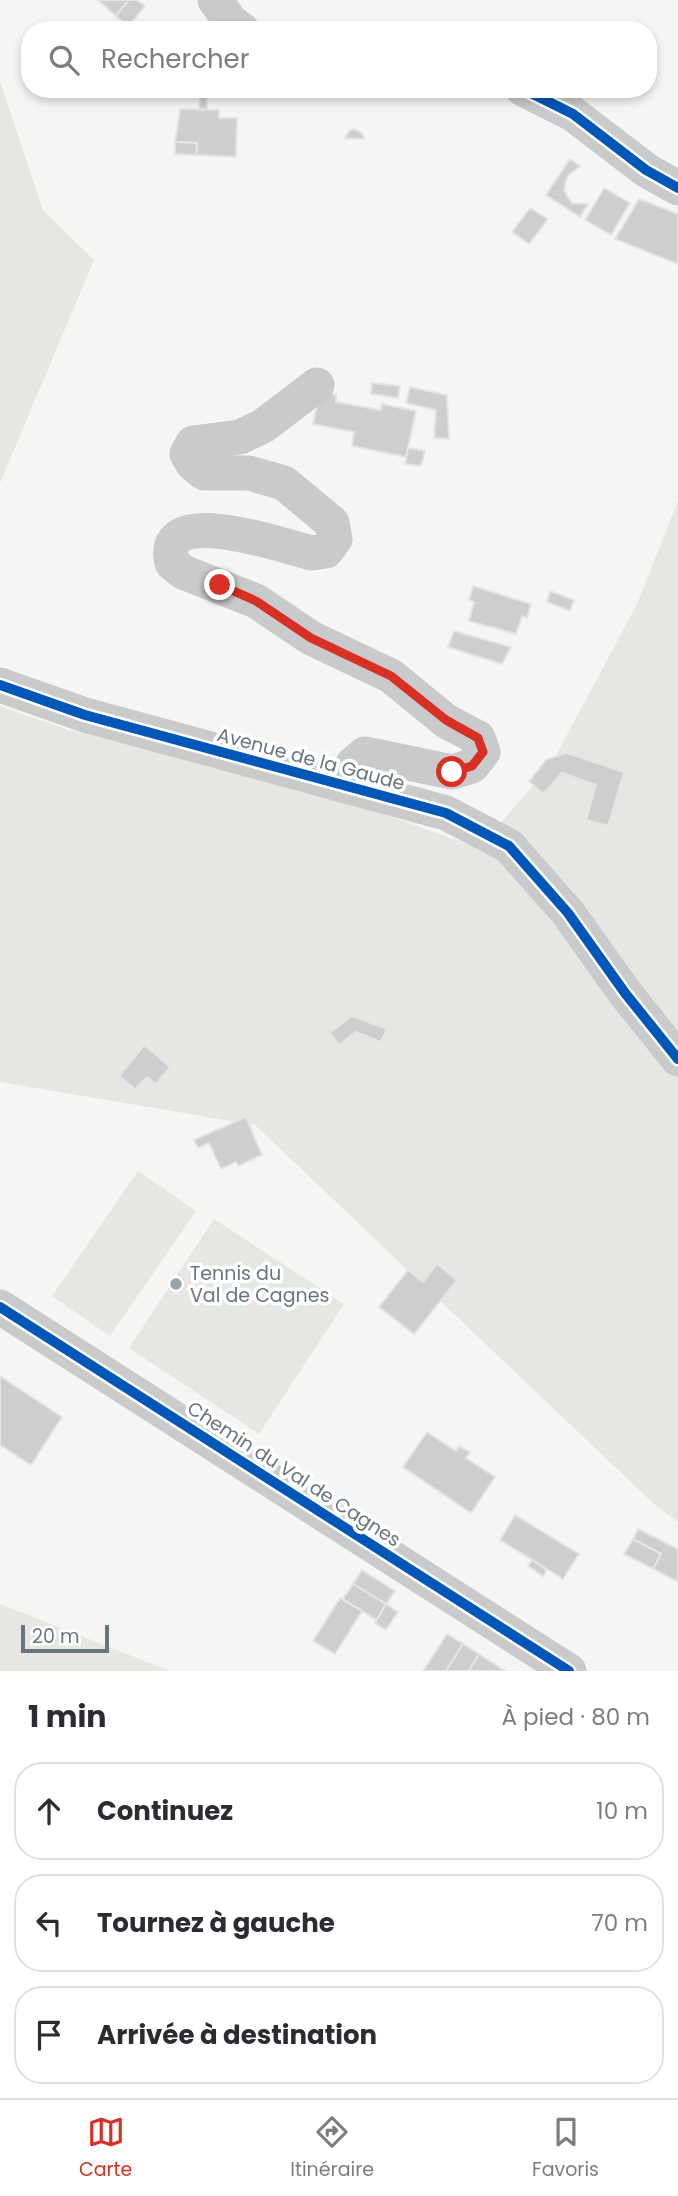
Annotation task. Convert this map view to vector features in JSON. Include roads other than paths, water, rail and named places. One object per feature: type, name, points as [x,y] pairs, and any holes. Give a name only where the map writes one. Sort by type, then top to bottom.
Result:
[{"type":"street","points":[[215,0],[230,21]]},
{"type":"street","points":[[541,98],[573,114],[646,170],[678,188]]},
{"type":"street","points":[[317,385],[262,426],[240,437],[208,438],[193,443],[187,454],[193,464],[204,473],[249,473],[284,483],[308,500],[332,523],[335,539],[326,551],[312,554],[217,530],[185,531],[174,541],[169,552],[172,563],[183,572],[256,601],[311,638],[391,676],[446,720],[478,738],[483,752],[472,766],[452,772],[365,754],[353,764],[345,786]]},
{"type":"street","name":"Avenue de la Gaude","points":[[0,685],[85,715],[446,813],[509,846],[568,913],[625,993],[678,1059]]},
{"type":"street","name":"Chemin du Val de Cagnes","points":[[0,1307],[569,1671]]},
{"type":"place","name":"Tennis du Val de Cagnes","points":[[176,1284]]}]
